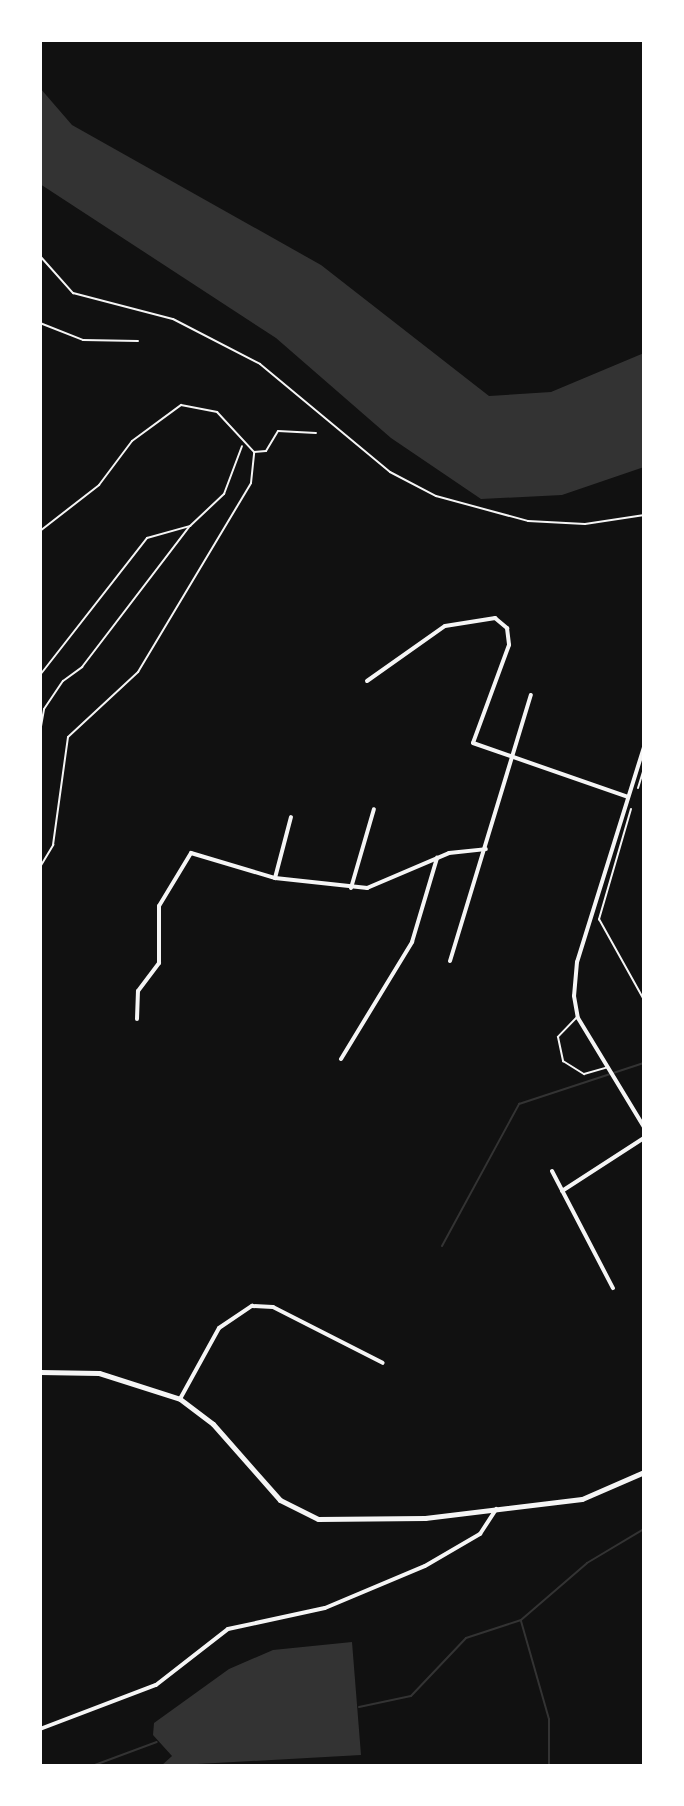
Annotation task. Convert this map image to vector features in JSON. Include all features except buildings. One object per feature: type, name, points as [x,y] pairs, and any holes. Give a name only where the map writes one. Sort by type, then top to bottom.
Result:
[{"type":"street","points":[[367,681],[445,626],[495,618],[507,628],[509,645],[473,743],[515,761],[628,797]]},
{"type":"street","points":[[450,961],[515,761],[531,695]]},
{"type":"street","points":[[644,747],[577,962],[575,1007],[644,1127]]},
{"type":"street","points":[[351,888],[374,809]]},
{"type":"street","points":[[275,878],[291,817]]},
{"type":"street","points":[[137,1019],[138,991],[159,963],[159,906],[188,855],[198,852],[275,878],[351,888],[390,882],[437,858],[486,849]]},
{"type":"street","points":[[341,1059],[412,942],[437,858]]},
{"type":"street","points":[[40,1002],[40,1101]]},
{"type":"street","points":[[561,1192],[644,1138]]},
{"type":"street","points":[[552,1171],[613,1288]]},
{"type":"street","points":[[180,1399],[219,1328],[252,1306],[273,1307],[383,1363]]},
{"type":"street","points":[[40,1372],[99,1373],[180,1399],[304,1516],[402,1520],[594,1497],[644,1472]]},
{"type":"street","points":[[40,1729],[156,1685],[228,1629],[325,1608],[425,1566],[480,1534],[496,1508]]},
{"type":"lane","points":[[578,1016],[558,1037],[563,1062],[584,1074],[609,1066]]},
{"type":"path","points":[[40,256],[73,293],[173,319],[260,364],[390,472],[436,496],[528,521],[585,524],[644,515]]},
{"type":"path","points":[[40,323],[61,325],[83,340],[138,341]]},
{"type":"path","points":[[40,531],[99,485],[132,441],[181,405],[217,412],[242,445],[254,452],[266,451],[278,431],[316,433]]},
{"type":"path","points":[[40,732],[44,709],[63,681],[82,667],[190,526],[224,494],[242,445]]},
{"type":"path","points":[[40,867],[53,845],[68,737],[138,672],[251,483],[254,452]]},
{"type":"path","points":[[40,675],[147,538],[190,526]]},
{"type":"path","points":[[644,768],[599,919],[644,1000]]},
{"type":"shaded area","points":[[40,88],[72,125],[321,265],[489,396],[551,392],[644,353],[644,467],[562,495],[481,499],[391,438],[276,338],[40,184]]},
{"type":"shaded area","points":[[352,1642],[361,1755],[161,1766],[172,1756],[153,1735],[154,1723],[229,1669],[273,1650]]},
{"type":"waterway","points":[[442,1246],[519,1104],[644,1063]]},
{"type":"waterway","points":[[359,1707],[411,1696],[466,1638],[521,1620],[587,1563],[644,1529]]},
{"type":"waterway","points":[[521,1621],[549,1719],[549,1766]]},
{"type":"waterway","points":[[92,1766],[157,1742]]}]
